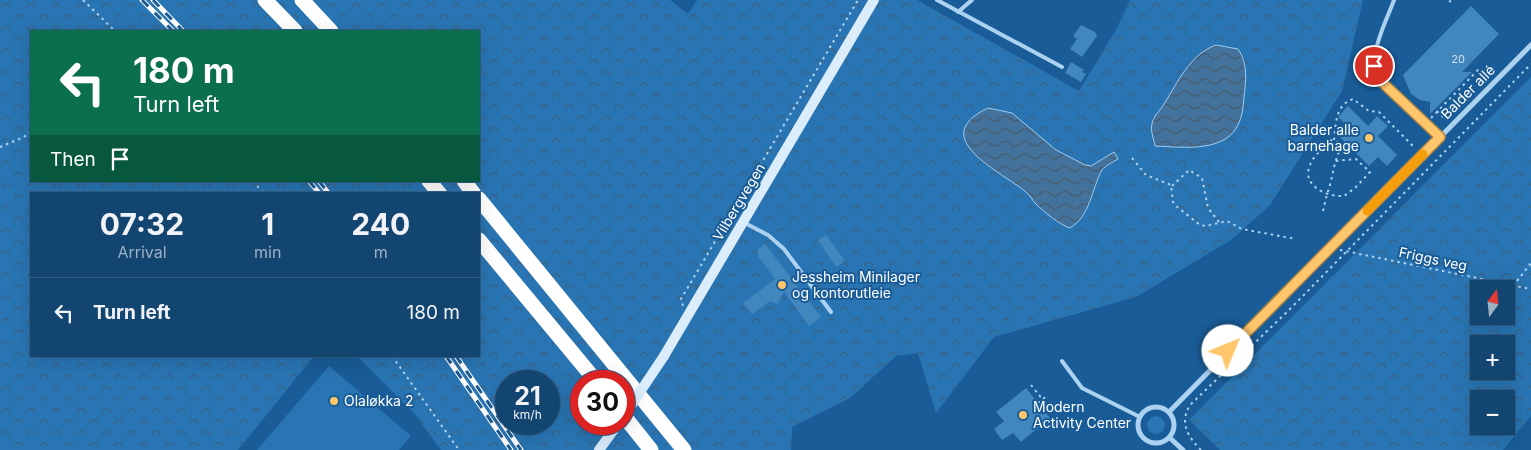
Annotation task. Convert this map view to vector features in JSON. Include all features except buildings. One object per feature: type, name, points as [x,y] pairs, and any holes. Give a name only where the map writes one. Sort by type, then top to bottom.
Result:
[{"type":"highway","points":[[265,0],[294,30]]},
{"type":"highway","points":[[302,0],[330,30]]},
{"type":"highway","points":[[430,182],[438,192]]},
{"type":"highway","points":[[465,182],[472,192]]},
{"type":"highway","points":[[480,200],[686,449]]},
{"type":"highway","points":[[480,241],[587,370]]},
{"type":"highway","points":[[635,430],[651,450]]},
{"type":"main road","name":"Vilbergvegen","points":[[635,400],[664,356],[874,0]]},
{"type":"main road","points":[[599,450],[610,435]]},
{"type":"street","name":"Balder allé","points":[[1169,412],[1531,45]]},
{"type":"street","points":[[1153,407],[1165,408],[1169,412],[1173,417],[1175,428],[1170,438],[1159,444],[1148,442],[1140,434],[1140,417],[1153,407]]},
{"type":"street","points":[[1170,438],[1183,450]]},
{"type":"lane","points":[[937,0],[1062,67]]},
{"type":"lane","points":[[958,12],[972,0]]},
{"type":"lane","points":[[1394,0],[1375,52],[1374,66],[1378,77],[1385,85],[1440,137]]},
{"type":"lane","points":[[743,222],[768,234],[784,249],[830,312]]},
{"type":"lane","points":[[1062,360],[1082,388],[1140,417]]},
{"type":"path","points":[[82,0],[114,30]]},
{"type":"path","points":[[681,299],[858,0]]},
{"type":"path","points":[[1201,450],[1192,441],[1186,429],[1185,418],[1190,405],[1531,64]]},
{"type":"path","points":[[1425,123],[1478,70],[1491,71]]},
{"type":"path","points":[[1323,211],[1340,148],[1334,140],[1336,115],[1349,100],[1353,99],[1369,111],[1379,112],[1415,148]]},
{"type":"path","points":[[1437,111],[1444,118]]},
{"type":"path","points":[[0,147],[24,137],[30,131]]},
{"type":"path","points":[[1334,140],[1330,140],[1314,157],[1309,170],[1310,181],[1314,187],[1328,194],[1344,196],[1355,188],[1370,172],[1356,159],[1335,161]]},
{"type":"path","points":[[1132,158],[1146,175],[1171,186]]},
{"type":"path","points":[[1171,186],[1189,170],[1194,172],[1202,178],[1208,208],[1219,222]]},
{"type":"path","points":[[254,182],[262,192]]},
{"type":"path","points":[[1171,186],[1173,202],[1196,222],[1206,226],[1227,221],[1242,229],[1296,239]]},
{"type":"path","name":"Friggs veg","points":[[1331,248],[1484,280]]},
{"type":"path","points":[[1515,283],[1531,263]]},
{"type":"path","name":"Friggs veg","points":[[1515,286],[1531,289]]},
{"type":"path","points":[[393,357],[459,450]]},
{"type":"path","points":[[1030,385],[1055,415]]},
{"type":"path","points":[[1038,403],[1048,394]]},
{"type":"green space","points":[[0,0],[670,0],[688,14],[697,0],[917,0],[1079,91],[1117,28],[1130,0],[1363,0],[1342,91],[1270,205],[1231,240],[1136,297],[994,337],[936,413],[918,353],[896,356],[850,398],[792,427],[791,450],[441,450],[415,414],[358,357],[480,357],[480,192],[30,192],[30,357],[313,357],[238,450],[0,450]]},
{"type":"green space","points":[[1531,77],[1531,416],[1503,450],[1220,450],[1189,420]]},
{"type":"green space","name":"Olaløkka 2","points":[[329,366],[411,436],[399,450],[257,450]]},
{"type":"green space","points":[[1152,416],[1160,416],[1165,421],[1163,432],[1152,434],[1147,429],[1147,421]]},
{"type":"water","points":[[1216,45],[1238,49],[1245,66],[1242,112],[1234,131],[1226,139],[1204,146],[1155,146],[1151,129],[1155,116],[1192,62],[1207,49]]},
{"type":"water","points":[[988,108],[1012,113],[1056,150],[1085,165],[1091,166],[1114,152],[1118,159],[1102,170],[1090,202],[1077,223],[1070,228],[1052,218],[1026,192],[974,154],[966,142],[964,131],[971,119]]},
{"type":"railway","points":[[142,0],[172,30]]},
{"type":"railway","points":[[153,0],[182,30]]},
{"type":"railway","points":[[310,182],[318,192]]},
{"type":"railway","points":[[320,182],[327,192]]},
{"type":"railway","points":[[447,357],[511,450]]},
{"type":"railway","points":[[457,357],[521,450]]},
{"type":"slow traffic","points":[[1367,211],[1423,154]]},
{"type":"place","name":"Balder alle barnehage","points":[[1369,138]]},
{"type":"place","name":"Jessheim Minilager og kontorutleie","points":[[782,285]]},
{"type":"place","name":"Olaløkka 2","points":[[334,401]]},
{"type":"place","name":"Modern Activity Center","points":[[1023,415]]},
{"type":"route","points":[[1228,351],[1440,137],[1385,85],[1378,77],[1374,66]]}]
